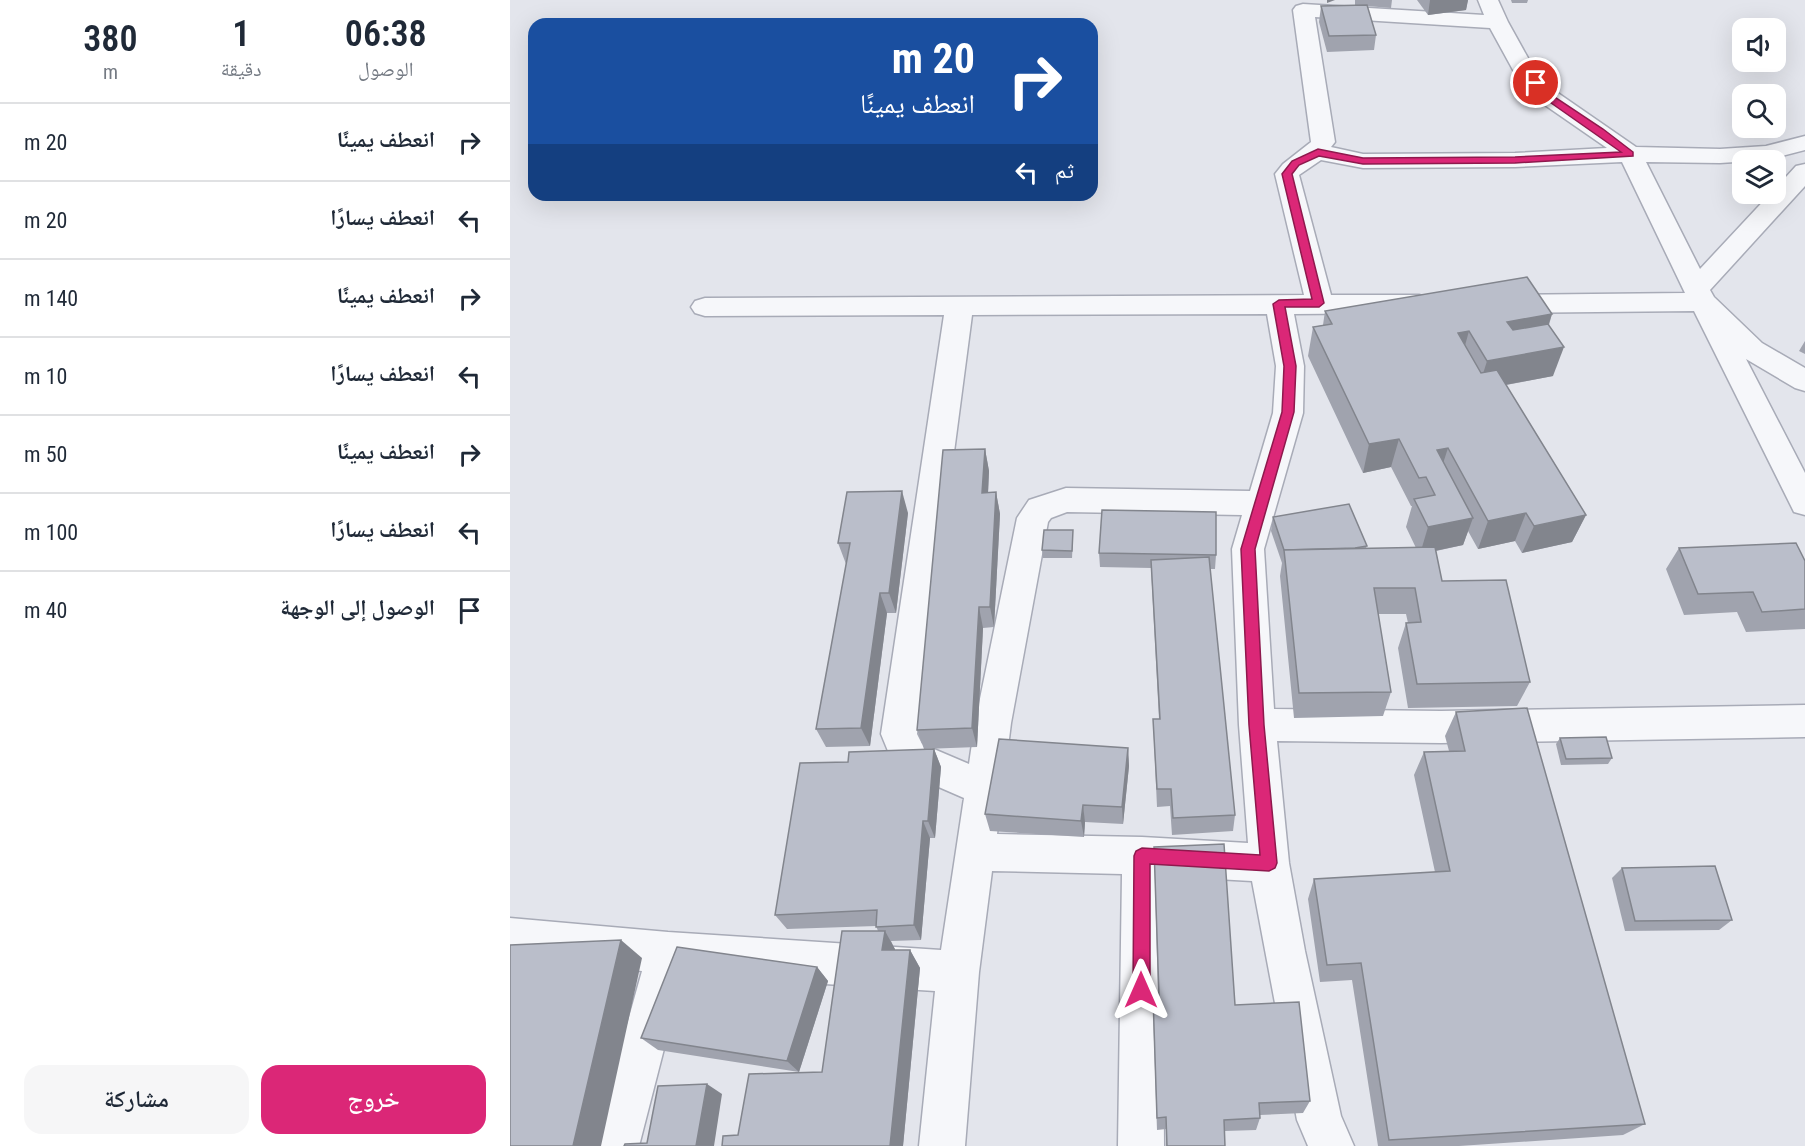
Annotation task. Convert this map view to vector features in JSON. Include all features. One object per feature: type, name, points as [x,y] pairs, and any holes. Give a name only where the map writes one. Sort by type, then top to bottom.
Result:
[{"type":"street","points":[[1319,303],[1287,174],[1296,163],[1318,152],[1323,142],[1303,10],[1492,11],[1524,70],[1547,96],[1630,154],[1699,296],[1805,503]]},
{"type":"street","points":[[1318,152],[1363,161],[1515,160],[1630,154],[1720,156],[1766,153],[1805,143]]},
{"type":"street","points":[[1480,304],[1699,296],[1805,171]]},
{"type":"street","points":[[1699,296],[1752,350],[1805,381]]},
{"type":"street","points":[[705,307],[958,308],[1319,303],[1445,304]]},
{"type":"street","points":[[1279,304],[1290,366],[1288,412],[1248,549],[1257,725],[1269,863],[1284,951],[1319,1120],[1331,1146]]},
{"type":"street","points":[[958,308],[899,734],[908,756],[984,789]]},
{"type":"street","points":[[942,1146],[958,972],[974,852],[993,723],[1033,518],[1040,509],[1066,500],[1262,502]]},
{"type":"street","points":[[1257,725],[1441,726],[1805,722]]},
{"type":"street","points":[[974,852],[1142,856],[1269,863]]},
{"type":"street","points":[[1141,1146],[1142,856]]},
{"type":"street","points":[[510,938],[668,952],[958,972]]},
{"type":"street","points":[[616,1146],[668,952]]},
{"type":"building","points":[[1367,5],[1376,35],[1329,36],[1321,6]]},
{"type":"building","points":[[1527,277],[1552,314],[1507,322],[1513,330],[1548,324],[1564,347],[1487,361],[1469,331],[1458,333],[1481,373],[1497,370],[1586,515],[1534,526],[1526,513],[1488,521],[1448,448],[1437,450],[1473,518],[1428,527],[1414,499],[1435,495],[1426,477],[1419,478],[1399,439],[1369,444],[1313,327],[1332,324],[1325,311]]},
{"type":"building","points":[[985,449],[982,493],[996,492],[990,607],[979,607],[972,728],[917,730],[943,450]]},
{"type":"building","points":[[902,491],[889,593],[880,593],[861,728],[816,729],[850,543],[838,543],[847,492]]},
{"type":"building","points":[[1349,504],[1367,546],[1284,550],[1273,517]]},
{"type":"building","points":[[1102,510],[1216,512],[1216,555],[1099,553]]},
{"type":"building","points":[[1044,530],[1073,530],[1072,551],[1042,550]]},
{"type":"building","points":[[1796,543],[1805,561],[1805,609],[1762,612],[1753,592],[1698,594],[1679,548]]},
{"type":"building","points":[[1435,547],[1442,581],[1506,580],[1530,682],[1417,684],[1406,623],[1421,622],[1415,588],[1374,588],[1391,692],[1299,693],[1284,550]]},
{"type":"building","points":[[1209,557],[1235,815],[1173,818],[1171,789],[1157,789],[1153,719],[1160,719],[1151,560]]},
{"type":"building","points":[[1527,708],[1645,1124],[1389,1140],[1361,963],[1327,965],[1314,879],[1450,871],[1424,752],[1465,751],[1456,712]]},
{"type":"building","points":[[1606,737],[1612,758],[1566,759],[1560,738]]},
{"type":"building","points":[[999,739],[1128,748],[1122,807],[1083,805],[1081,821],[985,814]]},
{"type":"building","points":[[934,749],[928,821],[923,821],[914,925],[876,927],[877,910],[775,915],[800,763],[848,762],[849,752]]},
{"type":"building","points":[[1224,844],[1235,1005],[1299,1002],[1310,1101],[1259,1103],[1260,1118],[1224,1120],[1225,1146],[1167,1146],[1166,1117],[1157,1118],[1153,996],[1159,995],[1154,847]]},
{"type":"building","points":[[1715,866],[1732,920],[1635,921],[1622,868]]},
{"type":"building","points":[[842,931],[885,931],[882,950],[910,950],[890,1146],[722,1146],[723,1136],[738,1135],[749,1074],[822,1072]]},
{"type":"building","points":[[621,940],[573,1146],[510,1146],[510,945]]},
{"type":"building","points":[[677,947],[817,967],[787,1061],[641,1038]]},
{"type":"building","points":[[707,1084],[696,1146],[624,1146],[625,1144],[647,1143],[658,1086]]},
{"type":"route","points":[[1141,990],[1142,856],[1269,863],[1257,725],[1248,549],[1288,412],[1290,366],[1279,304],[1319,303],[1287,174],[1296,163],[1318,152],[1363,161],[1515,160],[1630,154],[1547,96],[1536,83]]}]
